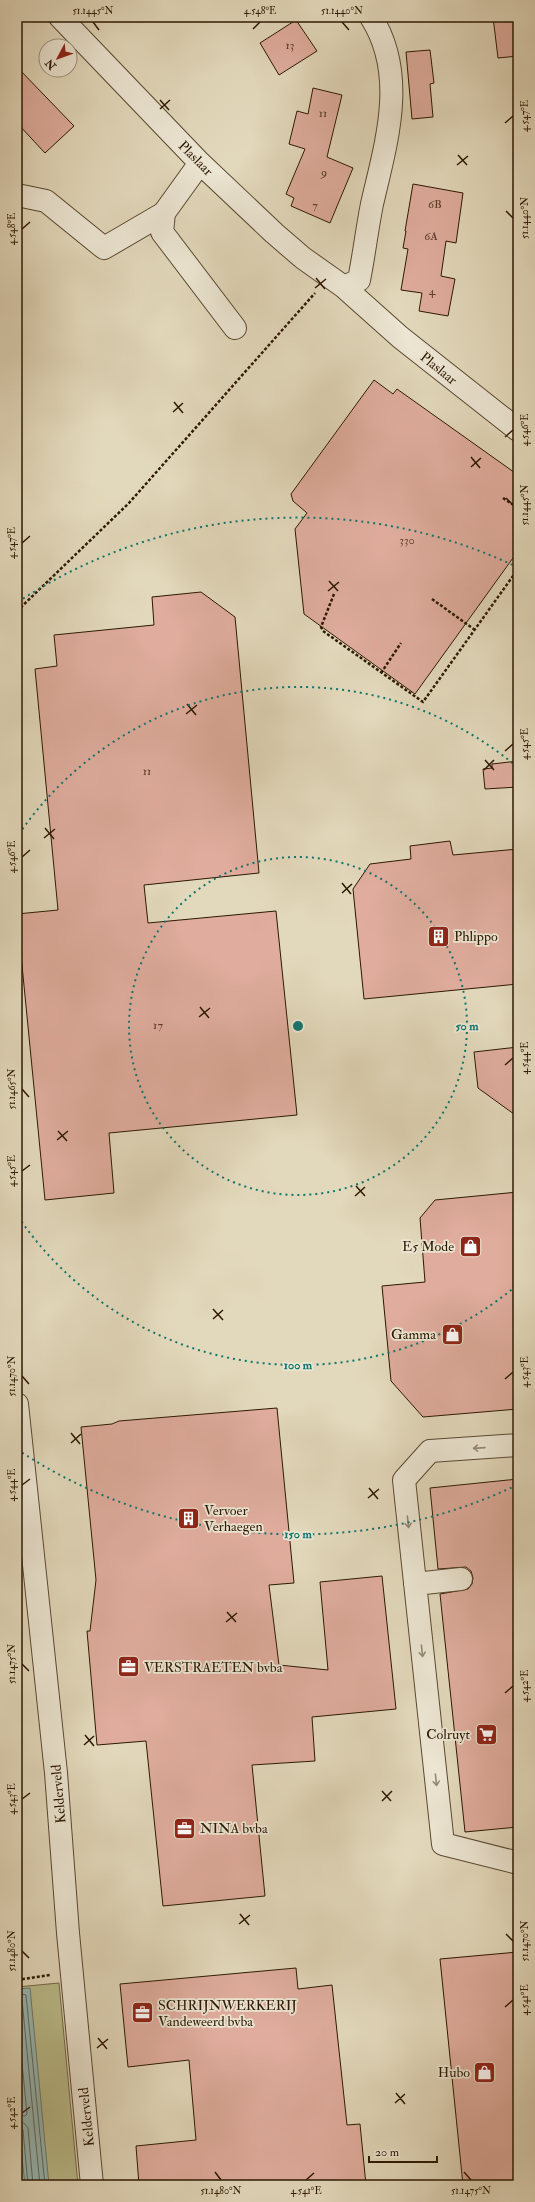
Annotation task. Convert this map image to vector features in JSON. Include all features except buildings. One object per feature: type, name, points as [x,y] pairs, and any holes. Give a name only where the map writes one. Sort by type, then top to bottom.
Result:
[{"type":"street","name":"Plaslaar","points":[[60,17],[200,164],[274,233],[337,282],[400,338],[518,430]]},
{"type":"street","points":[[337,282],[359,280],[370,217],[391,117],[392,96],[388,58],[379,30],[371,17]]},
{"type":"street","points":[[17,195],[46,201],[104,248],[164,214],[200,164]]},
{"type":"street","points":[[164,214],[162,232],[235,328]]},
{"type":"street","name":"Kelderveld","points":[[17,1404],[56,1773],[72,1972],[92,2185]]},
{"type":"street","points":[[510,1862],[443,1844],[404,1480],[430,1451],[518,1445]]},
{"type":"street","points":[[415,1584],[461,1579]]},
{"type":"path","points":[[17,611],[129,503],[337,282]]},
{"type":"path","points":[[503,498],[518,508]]},
{"type":"path","points":[[334,594],[321,627],[323,631],[423,702],[518,569]]},
{"type":"path","points":[[432,599],[475,630]]},
{"type":"path","points":[[381,673],[401,642]]},
{"type":"path","points":[[17,1980],[72,1972]]},
{"type":"green space","points":[[59,1983],[78,2185],[17,2185],[17,1987]]},
{"type":"water","points":[[30,1988],[49,2185],[25,2185],[17,2111],[17,1989]]},
{"type":"place","name":"Phlippo","points":[[438,936]]},
{"type":"place","name":"E5 Mode","points":[[470,1246]]},
{"type":"place","name":"Gamma","points":[[452,1334]]},
{"type":"place","name":"Vervoer Verhaegen","points":[[189,1518]]},
{"type":"place","name":"VERSTRAETEN bvba","points":[[128,1667]]},
{"type":"place","name":"Colruyt","points":[[486,1734]]},
{"type":"place","name":"NINA bvba","points":[[185,1828]]},
{"type":"place","name":"SCHRIJNWERKERIJ Vandeweerd bvba","points":[[142,2013]]},
{"type":"place","name":"Hubo","points":[[485,2072]]}]
